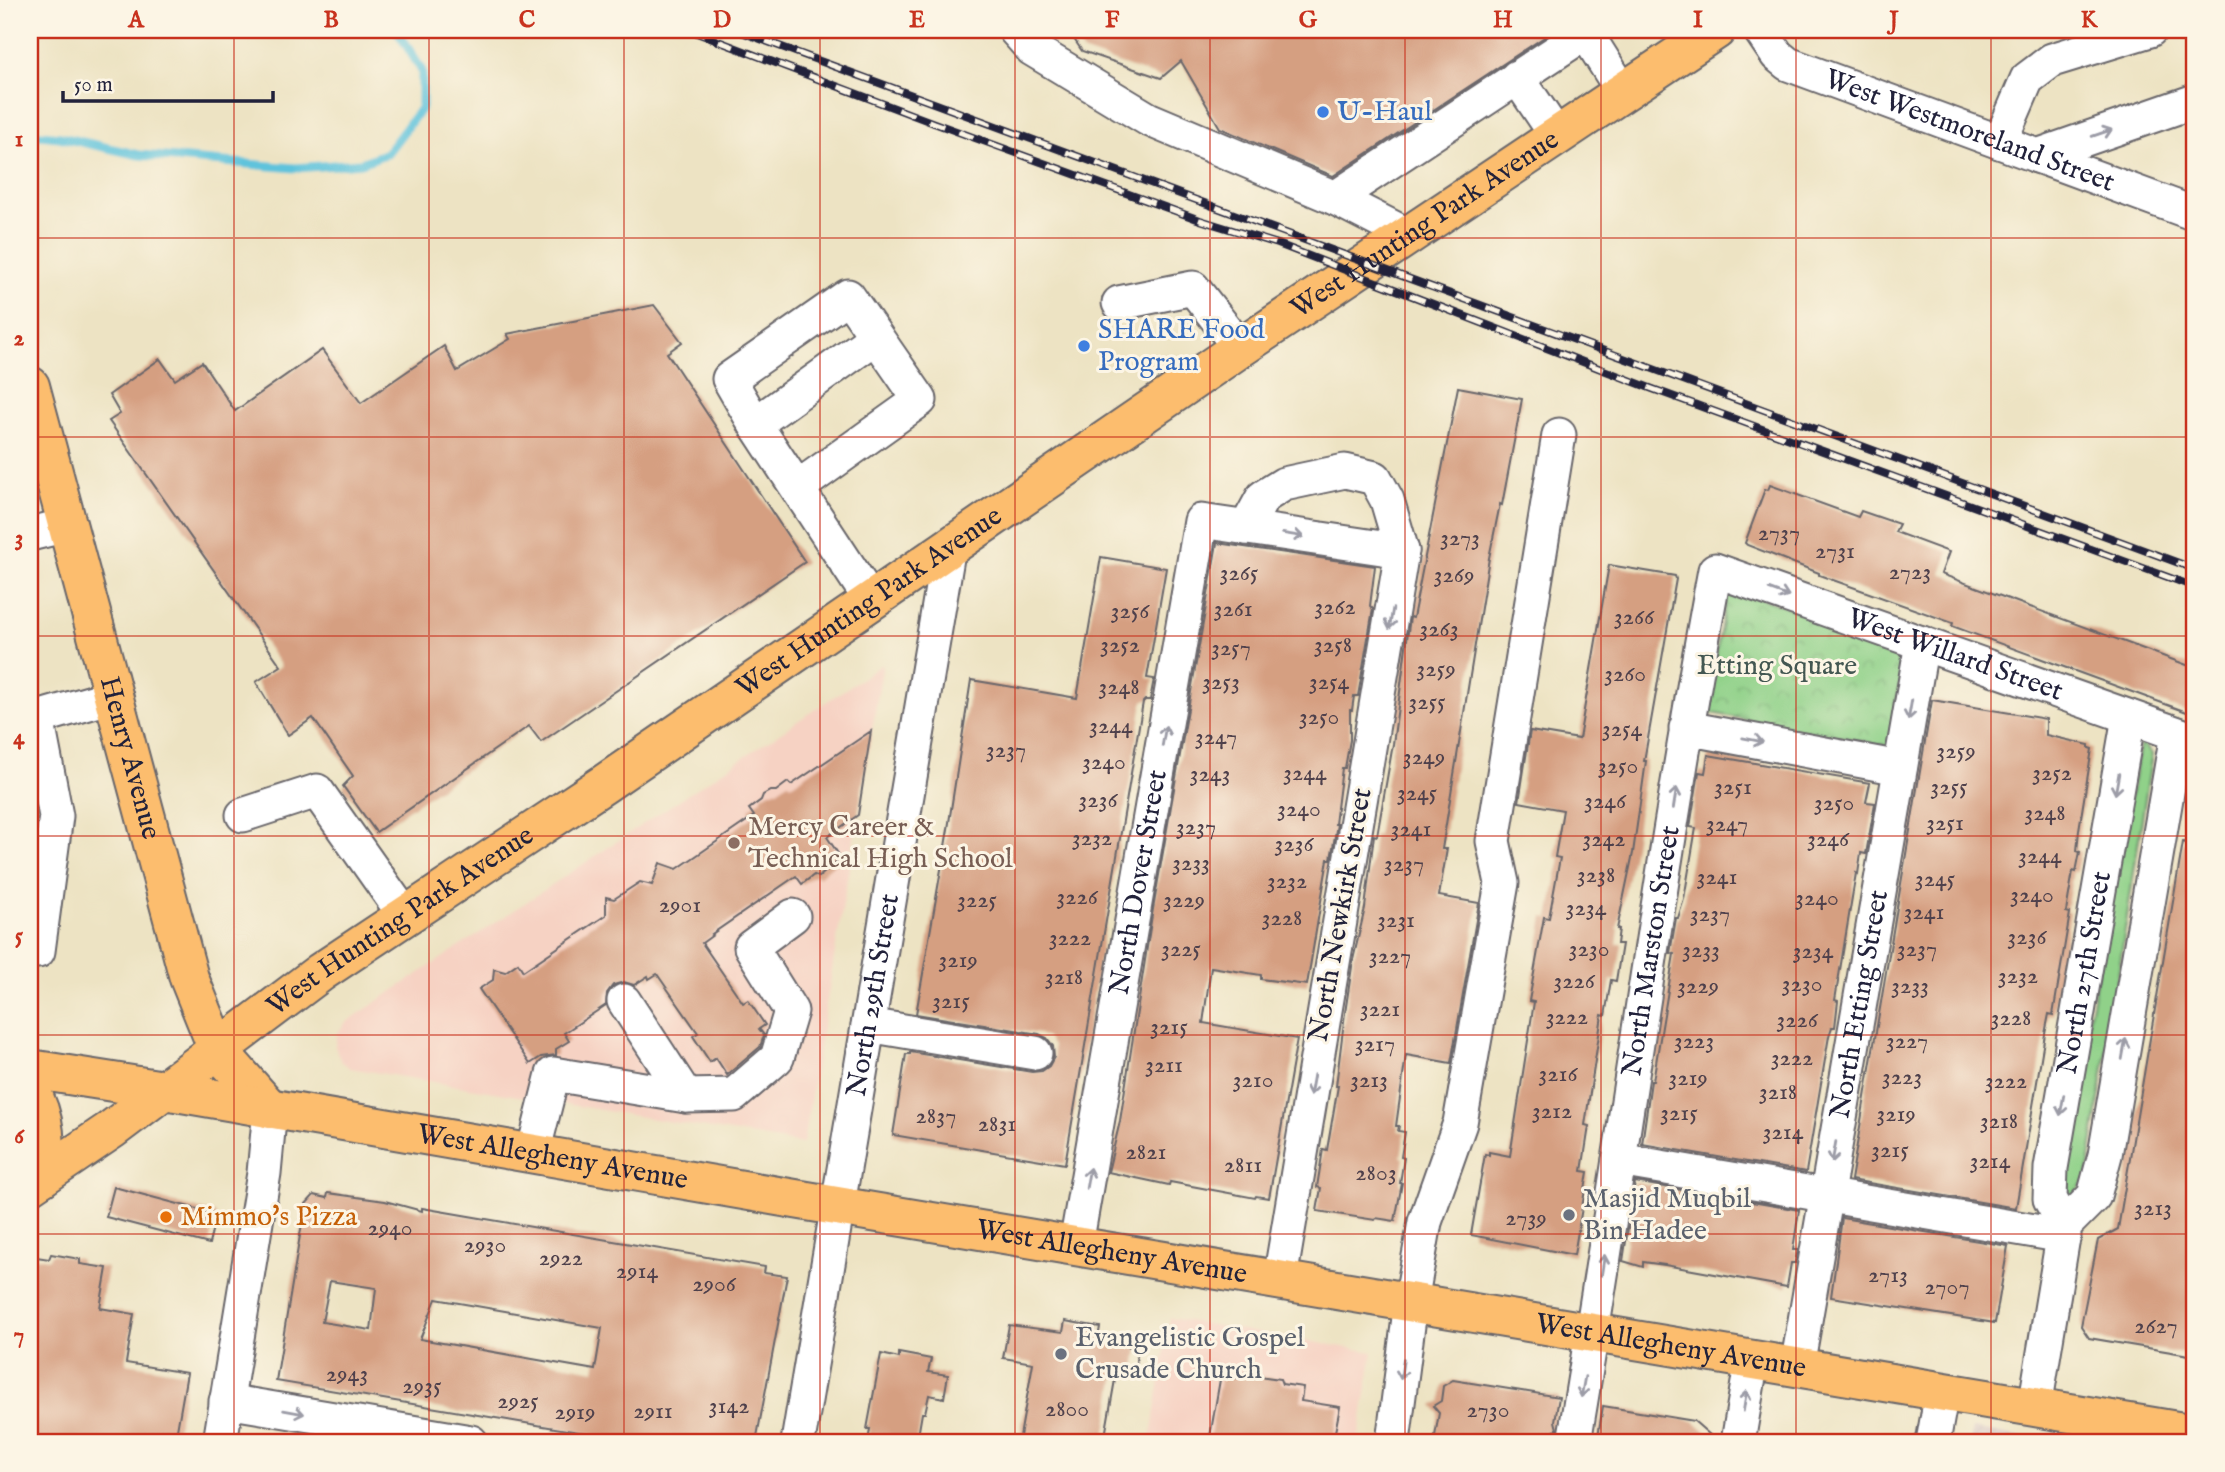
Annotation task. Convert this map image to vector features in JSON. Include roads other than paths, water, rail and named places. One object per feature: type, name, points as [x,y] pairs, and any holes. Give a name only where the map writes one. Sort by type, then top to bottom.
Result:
[{"type":"main road","name":"West Hunting Park Avenue","points":[[36,1181],[111,1130],[321,972],[604,784],[870,599],[1240,348],[1716,30]]},
{"type":"main road","name":"Henry Avenue","points":[[30,386],[190,978],[218,1049],[270,1109]]},
{"type":"main road","name":"West Allegheny Avenue","points":[[30,1069],[2195,1434]]},
{"type":"main road","points":[[30,1090],[41,1114],[46,1152],[36,1181]]},
{"type":"street","points":[[1015,30],[1032,49],[1148,119],[1335,198],[1409,236]]},
{"type":"street","name":"West Westmoreland Street","points":[[1760,30],[1777,55],[1788,64],[2195,214]]},
{"type":"street","points":[[2000,142],[2027,79],[2052,60],[2150,30]]},
{"type":"street","points":[[1335,198],[1585,31],[1623,92]]},
{"type":"street","points":[[1517,77],[1558,136]]},
{"type":"street","points":[[2037,156],[2195,101]]},
{"type":"street","points":[[1119,303],[1193,288],[1240,348]]},
{"type":"street","points":[[797,488],[920,400],[848,296],[729,379],[755,424],[797,488],[870,599]]},
{"type":"street","points":[[755,424],[876,337]]},
{"type":"street","points":[[1393,1442],[1411,1302],[1425,1222],[1460,1123],[1502,883],[1493,841],[1559,435]]},
{"type":"street","points":[[1345,471],[1375,478],[1387,500],[1402,551],[1246,528],[1263,498],[1284,484],[1345,471]]},
{"type":"street","name":"North Dover Street","points":[[1076,1245],[1201,521],[1246,528]]},
{"type":"street","points":[[30,534],[67,525]]},
{"type":"street","name":"North 29th Street","points":[[798,1442],[949,546]]},
{"type":"street","name":"North Newkirk Street","points":[[1280,1279],[1402,551]]},
{"type":"street","name":"West Willard Street","points":[[1715,570],[2186,737]]},
{"type":"street","name":"North Marston Street","points":[[1574,1442],[1686,728],[1715,570]]},
{"type":"street","name":"North Etting Street","points":[[1797,1367],[1922,643]]},
{"type":"street","points":[[30,950],[38,951],[56,816],[33,717],[113,696]]},
{"type":"street","name":"North 27th Street","points":[[2129,717],[2051,1168],[2050,1199],[2064,1230],[2094,1196],[2105,1155],[2186,737]]},
{"type":"street","points":[[1686,728],[1900,768]]},
{"type":"street","points":[[243,815],[317,791],[406,917]]},
{"type":"street","points":[[533,1153],[554,1074],[686,1096],[733,1095],[777,1058],[792,1011],[751,947],[793,916]]},
{"type":"street","points":[[624,1001],[686,1096]]},
{"type":"street","points":[[868,1025],[1035,1053]]},
{"type":"street","points":[[219,1442],[264,1173],[270,1109]]},
{"type":"street","points":[[1619,1160],[1827,1195],[2064,1230],[2035,1407]]},
{"type":"street","points":[[1738,1442],[1752,1359]]},
{"type":"street","points":[[1933,1442],[1942,1392]]},
{"type":"street","points":[[226,1401],[471,1442]]},
{"type":"waterway","points":[[30,134],[60,137],[139,155],[295,168],[361,163],[387,153],[422,107],[422,71],[397,30]]},
{"type":"railway","points":[[689,30],[1200,220],[1278,244],[1650,388],[2195,587]]},
{"type":"railway","points":[[736,30],[2195,569]]},
{"type":"place","name":"U-Haul","points":[[1323,112]]},
{"type":"place","name":"SHARE Food Program","points":[[1084,346]]},
{"type":"place","name":"Mercy Career & Technical High School","points":[[734,843]]},
{"type":"place","name":"Masjid Muqbil Bin Hadee","points":[[1569,1215]]},
{"type":"place","name":"Mimmo's Pizza","points":[[166,1217]]},
{"type":"place","name":"Evangelistic Gospel Crusade Church","points":[[1061,1354]]},
{"type":"park label","name":"Etting Square","points":[[1777,666]]}]
